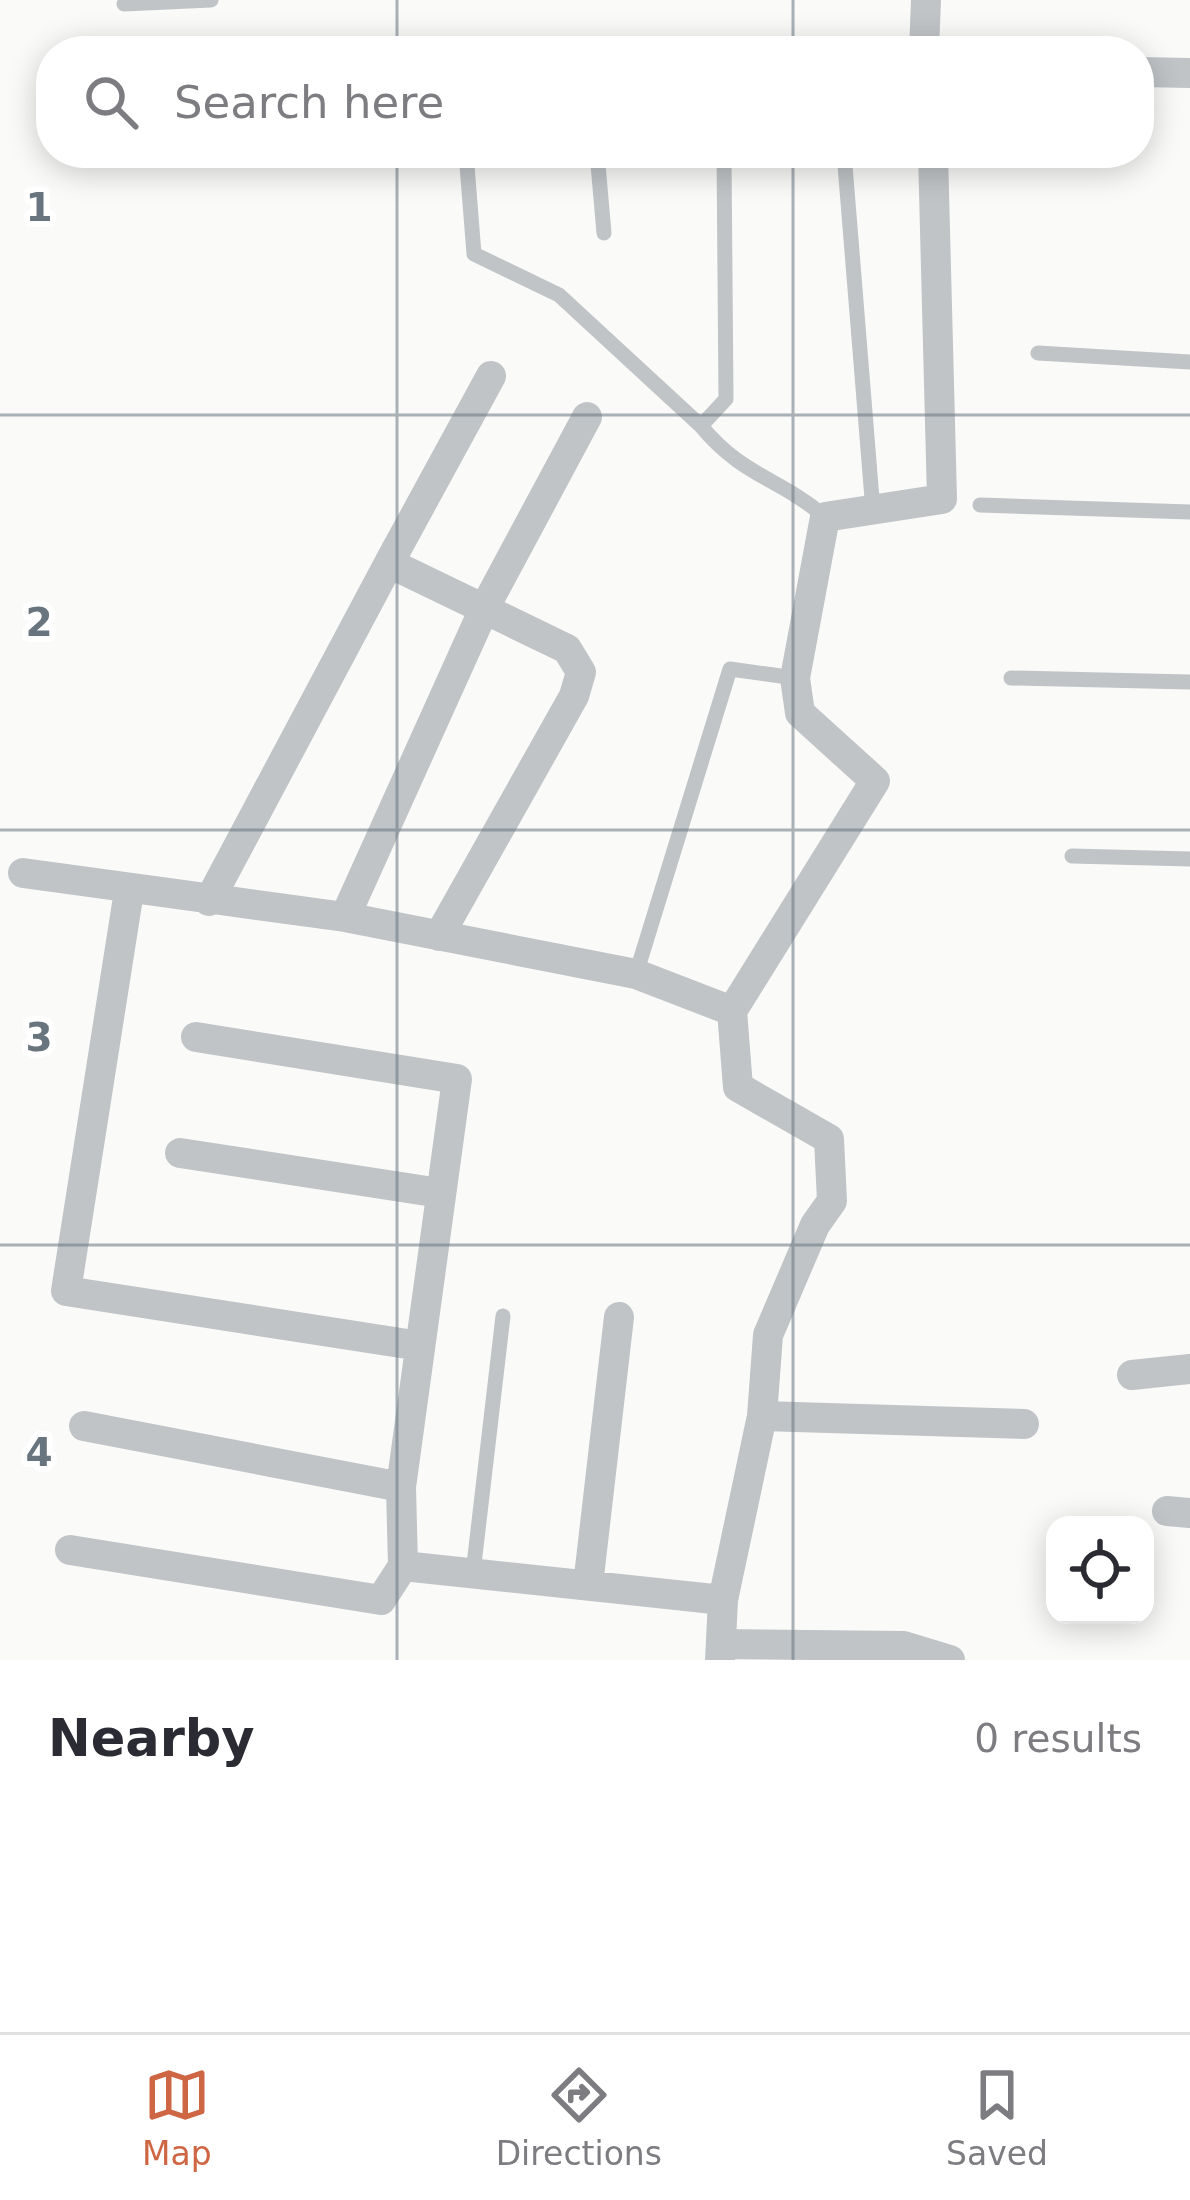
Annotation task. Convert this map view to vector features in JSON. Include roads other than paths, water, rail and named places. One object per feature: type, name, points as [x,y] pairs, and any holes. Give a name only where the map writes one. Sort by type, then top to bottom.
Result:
[{"type":"street","points":[[925,36],[926,0]]},
{"type":"street","points":[[1154,72],[1190,73]]},
{"type":"street","points":[[933,168],[941,499],[825,517],[795,678],[800,713],[875,781],[732,1011],[738,1087],[829,1139],[832,1201],[815,1226],[768,1335],[763,1416],[723,1600],[721,1652],[904,1646],[950,1660]]},
{"type":"street","points":[[209,901],[491,376]]},
{"type":"street","points":[[344,917],[484,609],[587,417]]},
{"type":"street","points":[[389,563],[567,649],[581,672],[574,696],[439,936]]},
{"type":"street","points":[[22,873],[344,917],[637,974],[732,1011]]},
{"type":"street","points":[[129,891],[66,1291],[419,1346]]},
{"type":"street","points":[[70,1550],[381,1600],[403,1565],[401,1487],[457,1079],[196,1037]]},
{"type":"street","points":[[180,1153],[440,1193]]},
{"type":"street","points":[[588,1585],[619,1317]]},
{"type":"street","points":[[1132,1375],[1190,1369]]},
{"type":"street","points":[[763,1416],[1024,1424]]},
{"type":"street","points":[[84,1426],[401,1487]]},
{"type":"street","points":[[403,1565],[723,1600]]},
{"type":"lane","points":[[124,4],[211,0]]},
{"type":"lane","points":[[467,168],[474,254],[559,295],[701,426],[729,460],[807,501],[825,517]]},
{"type":"lane","points":[[598,168],[604,233]]},
{"type":"lane","points":[[701,426],[726,399],[724,168]]},
{"type":"lane","points":[[845,168],[873,511]]},
{"type":"lane","points":[[1039,353],[1190,362]]},
{"type":"lane","points":[[980,505],[1190,512]]},
{"type":"lane","points":[[637,974],[730,669],[795,678]]},
{"type":"lane","points":[[1011,678],[1190,682]]},
{"type":"lane","points":[[1072,856],[1190,859]]},
{"type":"lane","points":[[473,1573],[502,1316]]}]
